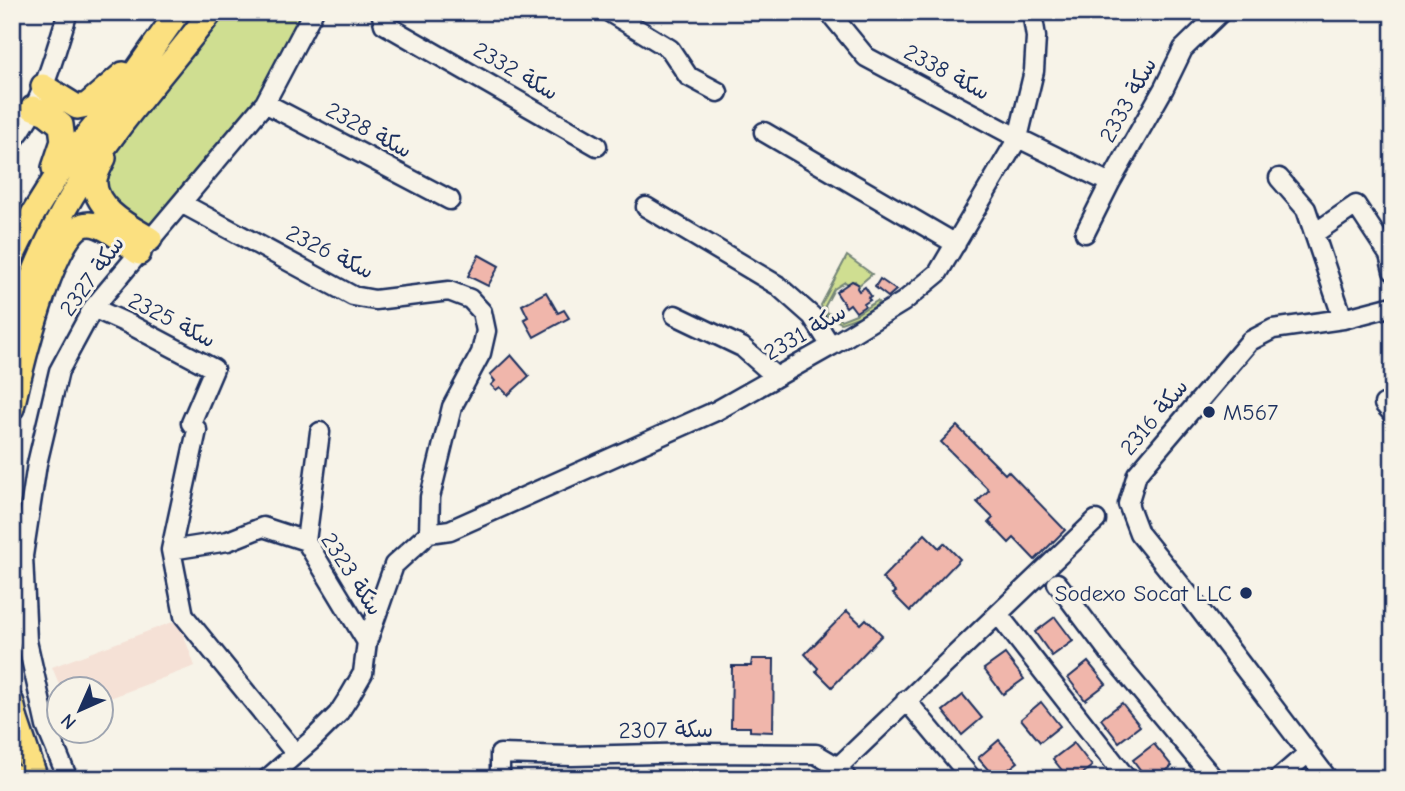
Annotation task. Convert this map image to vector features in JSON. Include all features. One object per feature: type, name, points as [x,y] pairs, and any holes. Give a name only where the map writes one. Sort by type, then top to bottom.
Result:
[{"type":"main road","points":[[12,257],[42,199],[80,144],[114,104],[178,12]]},
{"type":"main road","points":[[12,333],[33,274],[72,197],[117,133],[211,12]]},
{"type":"main road","points":[[43,86],[77,107],[87,105],[152,49]]},
{"type":"main road","points":[[33,108],[46,113],[61,125],[63,141],[42,199]]},
{"type":"main road","points":[[117,133],[95,179],[97,196],[110,213],[144,246]]},
{"type":"main road","points":[[12,408],[21,365],[41,298],[70,235],[81,225],[94,224],[144,246]]},
{"type":"main road","points":[[12,312],[20,293],[33,274]]},
{"type":"main road","points":[[12,703],[36,779]]},
{"type":"main road","points":[[12,742],[12,757]]},
{"type":"street","points":[[12,142],[24,128],[43,86],[68,12]]},
{"type":"street","name":"سكة 2327","points":[[68,779],[46,726],[27,640],[23,556],[37,464],[59,371],[93,308],[265,103],[313,12]]},
{"type":"street","name":"سكة 2332","points":[[381,12],[384,24],[597,146]]},
{"type":"street","points":[[609,12],[670,49],[688,76],[718,92]]},
{"type":"street","name":"سكة 2338","points":[[829,12],[866,57],[1018,138]]},
{"type":"street","name":"سكة 2331","points":[[429,533],[450,530],[716,411],[903,302],[938,273],[1018,138],[1034,71],[1036,37],[1032,12]]},
{"type":"street","name":"سكة 2333","points":[[1085,233],[1183,50],[1221,12]]},
{"type":"street","name":"سكة 2328","points":[[265,103],[450,200]]},
{"type":"street","points":[[764,132],[957,244]]},
{"type":"street","points":[[1018,138],[1110,184]]},
{"type":"street","points":[[1279,178],[1306,209],[1343,319]]},
{"type":"street","name":"سكة 2326","points":[[181,202],[353,296],[375,300],[449,291],[470,299],[482,312],[486,331],[481,353],[452,407],[430,497],[429,533]]},
{"type":"street","points":[[1315,233],[1356,205],[1389,256],[1393,271]]},
{"type":"street","points":[[646,207],[778,285],[812,316],[831,346]]},
{"type":"street","name":"2316 سكة","points":[[1328,779],[1139,533],[1128,504],[1137,474],[1250,341],[1273,328],[1343,319],[1393,306]]},
{"type":"street","name":"سكة 2325","points":[[93,308],[214,369],[191,423],[197,430],[171,550]]},
{"type":"street","points":[[675,315],[742,347],[776,377]]},
{"type":"street","points":[[306,541],[320,432]]},
{"type":"street","points":[[843,773],[906,700],[1096,520]]},
{"type":"street","name":"سكة 2323","points":[[171,550],[228,541],[263,527],[306,541],[367,642]]},
{"type":"street","name":"سكة 2323","points":[[267,779],[338,714],[363,673],[367,642],[394,565],[429,533]]},
{"type":"street","points":[[171,550],[184,616],[296,754]]},
{"type":"street","points":[[1057,583],[1112,656],[1214,779]]},
{"type":"street","points":[[998,614],[1127,779]]},
{"type":"street","points":[[906,700],[972,779]]},
{"type":"street","points":[[1278,779],[1308,753]]},
{"type":"street","name":"سكة 2307","points":[[500,779],[500,754],[816,754],[843,773]]},
{"type":"shaded area","points":[[178,620],[195,666],[116,696],[116,676],[56,676],[52,667]]},
{"type":"green space","points":[[213,12],[312,12],[264,102],[150,237],[99,195],[104,162]]},
{"type":"green space","points":[[847,256],[872,274],[858,286],[855,281],[848,284],[845,282],[834,289],[825,306],[826,312],[841,320],[877,301],[879,303],[861,316],[841,323],[824,314],[821,305]]},
{"type":"building","points":[[479,255],[499,266],[488,286],[468,276]]},
{"type":"building","points":[[880,279],[896,290],[888,297],[875,287]]},
{"type":"building","points":[[852,281],[858,284],[859,291],[865,287],[871,296],[865,306],[856,312],[850,304],[846,307],[836,292]]},
{"type":"building","points":[[546,292],[558,313],[564,310],[569,318],[534,337],[524,319],[528,317],[522,305]]},
{"type":"building","points":[[511,355],[529,376],[508,395],[500,387],[496,390],[491,385],[495,381],[490,375]]},
{"type":"building","points":[[957,426],[1005,474],[1008,471],[1065,530],[1035,560],[1014,538],[1009,543],[989,522],[993,518],[977,502],[989,490],[941,442]]},
{"type":"building","points":[[925,534],[939,548],[944,543],[960,559],[910,611],[882,578]]},
{"type":"building","points":[[847,611],[861,624],[866,619],[882,635],[832,687],[816,671],[818,668],[805,654]]},
{"type":"building","points":[[1055,617],[1073,641],[1052,656],[1035,632]]},
{"type":"building","points":[[1005,654],[1024,679],[1003,694],[984,669]]},
{"type":"building","points":[[752,659],[774,659],[773,732],[750,731],[750,727],[731,727],[732,666],[751,666]]},
{"type":"building","points":[[1088,662],[1106,684],[1085,700],[1068,678]]},
{"type":"building","points":[[963,695],[982,718],[962,735],[943,711]]},
{"type":"building","points":[[1041,702],[1060,726],[1040,742],[1021,719]]},
{"type":"building","points":[[1122,703],[1140,726],[1119,742],[1101,719]]},
{"type":"building","points":[[999,740],[1018,762],[996,779],[978,758]]},
{"type":"building","points":[[1074,743],[1092,766],[1076,779],[1069,779],[1053,759]]},
{"type":"building","points":[[1154,744],[1172,766],[1156,779],[1147,779],[1133,760]]},
{"type":"place","name":"M567","points":[[1209,412]]},
{"type":"place","name":"Sodexo Socat LLC","points":[[1246,593]]}]
